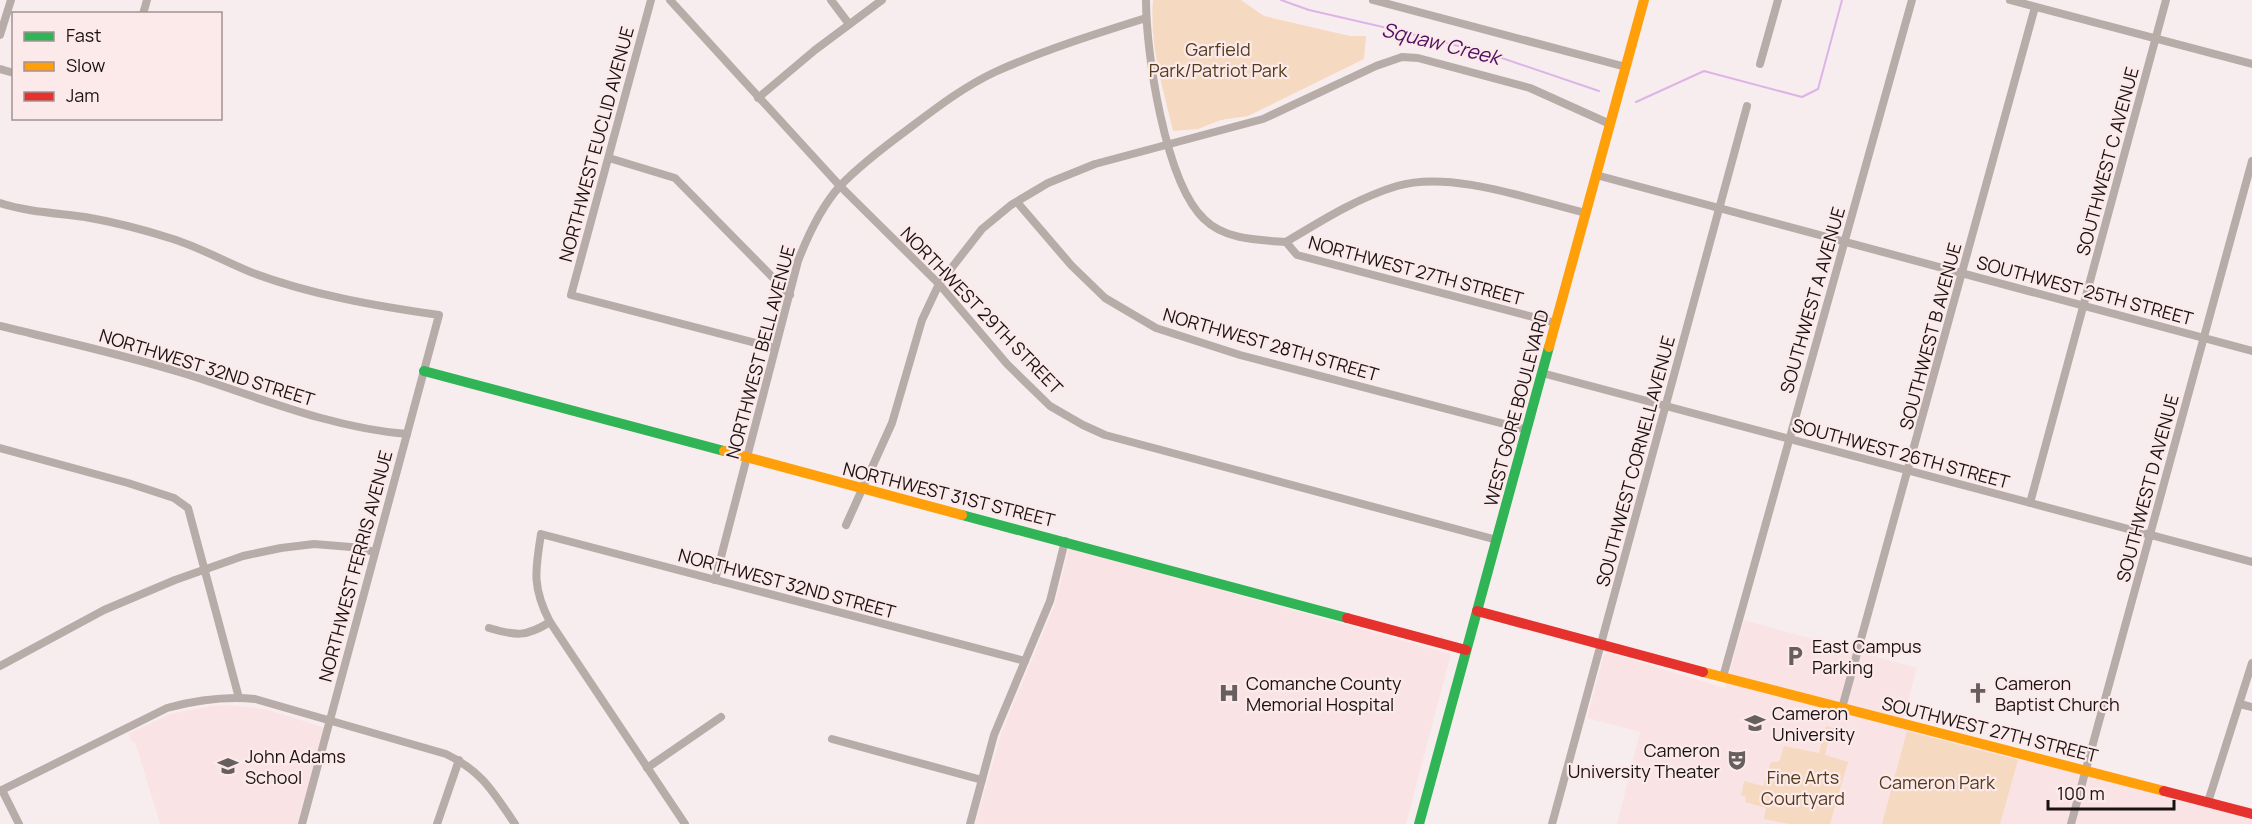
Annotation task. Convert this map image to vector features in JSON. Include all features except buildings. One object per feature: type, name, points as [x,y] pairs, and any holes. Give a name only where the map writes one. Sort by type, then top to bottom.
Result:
[{"type":"street","points":[[0,35],[11,0]]},
{"type":"street","name":"NORTHWEST EUCLID AVENUE","points":[[651,0],[571,295],[775,348]]},
{"type":"street","name":"NORTHWEST 29TH STREET","points":[[670,0],[840,186],[939,284],[1007,364],[1050,406],[1098,432],[1497,540]]},
{"type":"street","points":[[831,0],[849,24]]},
{"type":"street","points":[[758,98],[882,0]]},
{"type":"street","points":[[1146,0],[1146,18]]},
{"type":"street","points":[[1373,0],[1626,67]]},
{"type":"street","name":"WEST GORE BOULEVARD","points":[[1419,824],[1644,0]]},
{"type":"street","points":[[1760,64],[1778,0]]},
{"type":"street","name":"SOUTHWEST A AVENUE","points":[[1723,677],[1912,0]]},
{"type":"street","points":[[2010,0],[2252,64]]},
{"type":"street","name":"SOUTHWEST C AVENUE","points":[[2030,503],[2166,0]]},
{"type":"street","name":"SOUTHWEST B AVENUE","points":[[1842,708],[2035,7]]},
{"type":"street","name":"NORTHWEST 27TH STREET","points":[[1146,18],[1152,79],[1169,146],[1182,187],[1203,219],[1223,232],[1251,240],[1286,242],[1297,255],[1556,323]]},
{"type":"street","name":"NORTHWEST BELL AVENUE","points":[[715,580],[798,261],[807,238],[840,186],[882,149],[943,102],[993,73],[1061,45],[1146,18]]},
{"type":"street","points":[[846,525],[892,423],[922,320],[939,284],[982,229],[1017,202],[1048,183],[1095,164],[1263,119],[1376,66],[1402,57],[1428,60],[1530,88],[1610,124]]},
{"type":"street","name":"SOUTHWEST CORNELL AVENUE","points":[[1552,824],[1747,106]]},
{"type":"street","points":[[609,158],[675,178],[790,295]]},
{"type":"street","name":"SOUTHWEST D AVENUE","points":[[2071,824],[2252,161]]},
{"type":"street","name":"SOUTHWEST 25TH STREET","points":[[1596,175],[2252,351]]},
{"type":"street","points":[[1286,242],[1346,207],[1398,185],[1434,181],[1474,185],[1586,213]]},
{"type":"street","name":"NORTHWEST 28TH STREET","points":[[1017,202],[1071,265],[1105,298],[1156,328],[1240,354],[1527,430]]},
{"type":"street","name":"NORTHWEST FERRIS AVENUE","points":[[0,203],[23,211],[84,217],[128,226],[175,239],[253,273],[311,291],[375,306],[439,315],[302,824]]},
{"type":"street","name":"NORTHWEST 32ND STREET","points":[[0,326],[121,355],[188,375],[270,404],[380,432],[407,434]]},
{"type":"street","name":"NORTHWEST 31ST STREET","points":[[424,371],[648,433],[747,456],[862,490],[1065,541],[1466,650]]},
{"type":"street","name":"SOUTHWEST 26TH STREET","points":[[1542,373],[2252,562]]},
{"type":"street","points":[[0,448],[174,498],[188,508],[239,698]]},
{"type":"street","name":"NORTHWEST 32ND STREET","points":[[550,622],[540,602],[536,585],[541,534],[1025,661]]},
{"type":"street","points":[[970,824],[994,735],[1050,601],[1065,541]]},
{"type":"street","points":[[0,666],[104,610],[243,556],[315,544],[375,552]]},
{"type":"street","name":"SOUTHWEST 27TH STREET","points":[[1477,611],[2252,814]]},
{"type":"street","points":[[489,628],[523,635],[550,622],[686,824]]},
{"type":"street","points":[[2208,802],[2252,663]]},
{"type":"street","points":[[19,824],[1,791],[167,708],[215,698],[255,699],[328,722],[446,753],[473,769],[488,784],[515,824]]},
{"type":"street","points":[[2240,704],[2252,707]]},
{"type":"street","points":[[647,768],[721,717]]},
{"type":"street","points":[[832,739],[982,780]]},
{"type":"street","points":[[437,824],[459,760]]},
{"type":"shaded area","name":"Comanche County Memorial Hospital","points":[[1069,548],[1451,654],[1406,824],[975,824],[1002,731],[1055,604]]},
{"type":"shaded area","name":"Cameron University","points":[[1744,620],[1917,668],[1901,728],[2252,819],[2252,824],[1617,824],[1640,732],[1587,718],[1604,654],[1610,653],[1725,688]]},
{"type":"shaded area","name":"John Adams School","points":[[230,705],[265,709],[323,727],[298,824],[160,824],[135,742],[132,742],[128,734],[170,714],[210,706]]},
{"type":"green space","name":"Garfield Park/Patriot Park","points":[[1153,0],[1241,0],[1264,16],[1350,36],[1366,36],[1364,59],[1248,116],[1221,120],[1198,129],[1173,131],[1155,50]]},
{"type":"green space","name":"Fine Arts Courtyard","points":[[1826,726],[1836,729],[1834,735],[1830,734],[1825,755],[1848,762],[1830,824],[1789,824],[1764,819],[1766,808],[1745,802],[1746,797],[1741,795],[1744,781],[1763,786],[1771,762],[1779,762],[1784,746],[1819,753]]},
{"type":"green space","name":"Cameron Park","points":[[1907,731],[2018,760],[2000,824],[1882,824]]},
{"type":"waterway","name":"Squaw Creek","points":[[1281,0],[1309,10],[1493,55],[1599,91]]},
{"type":"waterway","name":"Squaw Creek","points":[[1636,102],[1704,71],[1802,97],[1818,89],[1842,0]]},
{"type":"traffic: fast","points":[[1419,824],[1549,347]]},
{"type":"traffic: fast","points":[[424,371],[724,451]]},
{"type":"traffic: fast","points":[[962,515],[1347,618]]},
{"type":"traffic: slow","points":[[1549,347],[1644,0]]},
{"type":"traffic: slow","points":[[724,451],[962,515]]},
{"type":"traffic: slow","points":[[1703,672],[2164,791]]},
{"type":"traffic: jam","points":[[1477,611],[1703,672]]},
{"type":"traffic: jam","points":[[1347,618],[1466,650]]},
{"type":"traffic: jam","points":[[2164,791],[2252,814]]},
{"type":"place","name":"East Campus Parking","points":[[1795,656]]},
{"type":"place","name":"Comanche County Memorial Hospital","points":[[1229,693]]},
{"type":"place","name":"Cameron Baptist Church","points":[[1978,693]]},
{"type":"place","name":"Cameron University","points":[[1755,723]]},
{"type":"place","name":"Cameron University Theater","points":[[1737,760]]},
{"type":"place","name":"John Adams School","points":[[228,766]]}]
